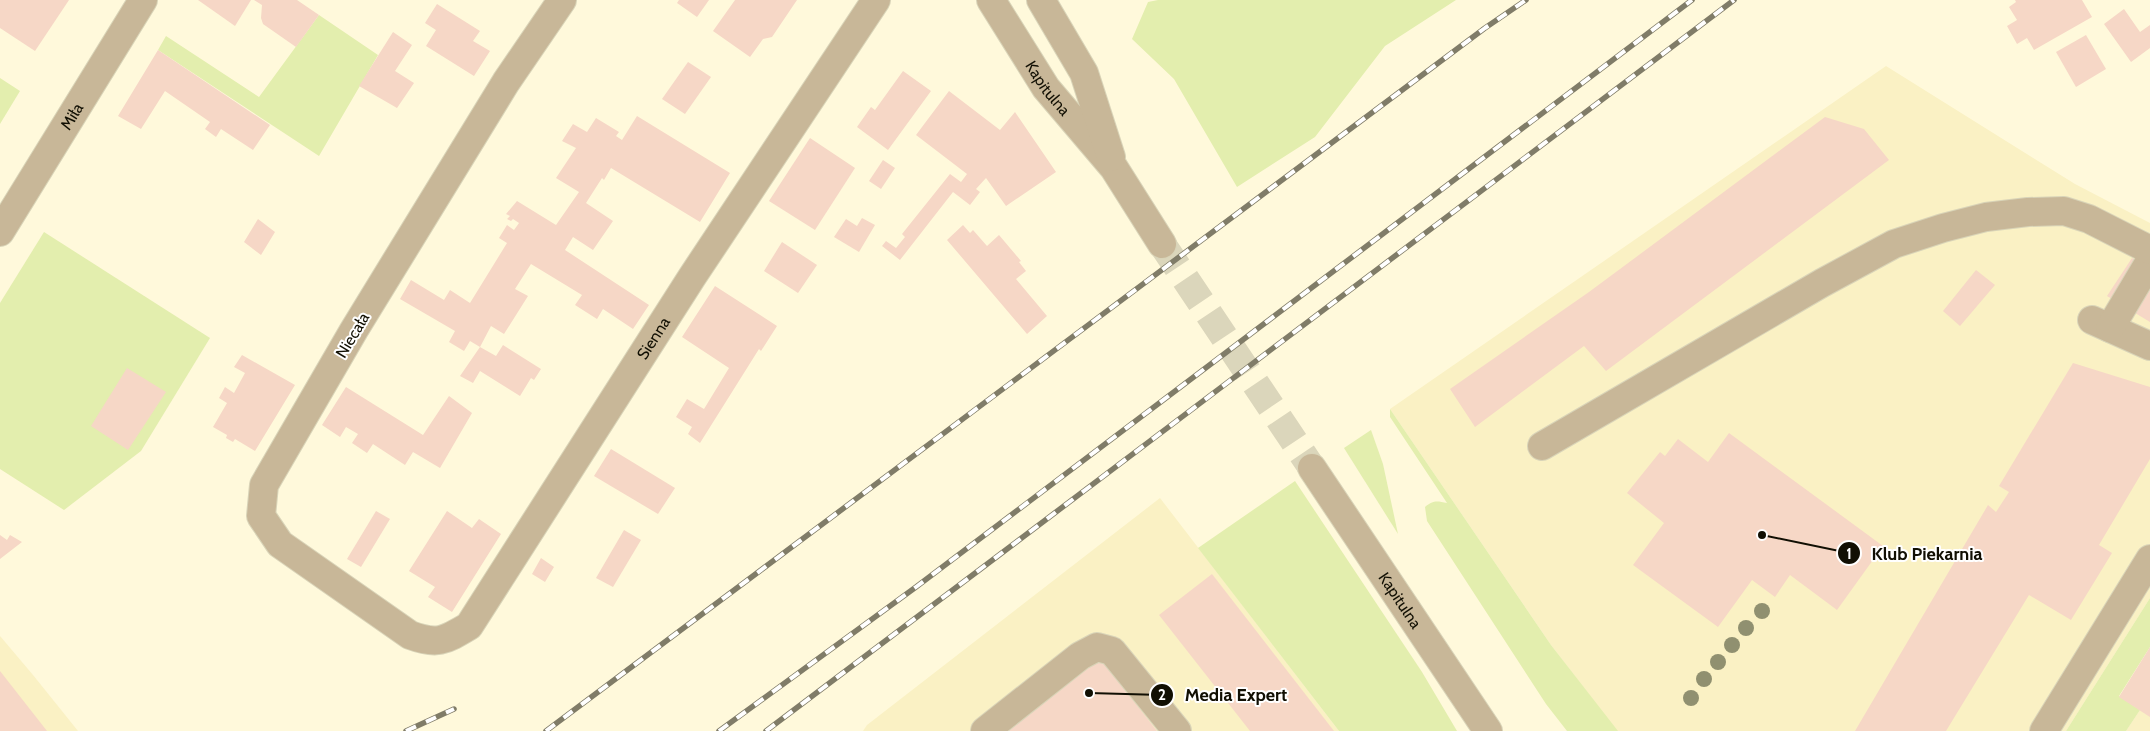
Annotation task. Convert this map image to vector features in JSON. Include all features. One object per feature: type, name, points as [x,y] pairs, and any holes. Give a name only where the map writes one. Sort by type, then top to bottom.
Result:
[{"type":"street","name":"Miła","points":[[0,232],[143,0]]},
{"type":"street","name":"Niecała","points":[[410,634],[280,544],[261,516],[264,485],[354,330],[506,82],[562,0]]},
{"type":"street","name":"Sienna","points":[[410,634],[429,642],[451,637],[469,626],[692,277],[876,0]]},
{"type":"street","name":"Kapitulna","points":[[991,0],[1046,88],[1114,168],[1162,244]]},
{"type":"street","name":"Kapitulna","points":[[1041,0],[1084,73],[1114,168]]},
{"type":"street","points":[[1542,446],[1838,274],[1894,244],[1943,228],[1986,218],[2019,213],[2064,212],[2089,219],[2149,259],[2108,319],[2150,346]]},
{"type":"street","name":"Kapitulna","points":[[1312,468],[1488,731]]},
{"type":"street","points":[[2044,731],[2150,559]]},
{"type":"street","points":[[985,731],[1080,656],[1097,647],[1112,651],[1177,731]]},
{"type":"shaded area","points":[[1886,66],[2075,184],[2150,223],[2150,598],[2066,731],[1617,731],[1551,645],[1390,409]]},
{"type":"shaded area","points":[[1160,498],[1339,731],[863,731],[867,725]]},
{"type":"shaded area","points":[[0,636],[33,675],[78,731],[0,731]]},
{"type":"shaded area","points":[[2150,649],[2150,731],[2126,731],[2140,710],[2119,697]]},
{"type":"green space","points":[[1158,0],[1456,0],[1385,46],[1315,137],[1237,187],[1174,79],[1132,39],[1148,2]]},
{"type":"green space","points":[[319,15],[378,55],[319,156],[158,50],[166,36],[259,97]]},
{"type":"green space","points":[[0,78],[20,91],[0,124]]},
{"type":"green space","points":[[44,232],[210,338],[141,451],[64,510],[0,469],[0,303]]},
{"type":"green space","points":[[1390,409],[1551,645],[1618,731],[1567,731],[1546,704],[1427,521],[1425,507],[1435,502],[1447,503],[1390,417]]},
{"type":"green space","points":[[1371,430],[1383,464],[1398,534],[1344,448]]},
{"type":"green space","points":[[1295,481],[1422,672],[1457,731],[1339,731],[1198,548]]},
{"type":"green space","points":[[2150,598],[2150,647],[2119,696],[2140,710],[2126,731],[2066,731]]},
{"type":"building","points":[[0,0],[69,0],[35,51],[0,28]]},
{"type":"building","points":[[198,0],[251,0],[235,26]]},
{"type":"building","points":[[254,0],[297,0],[319,15],[296,47],[263,24],[261,18],[262,5]]},
{"type":"building","points":[[679,0],[709,0],[697,17],[677,3]]},
{"type":"building","points":[[735,0],[797,0],[772,37],[763,39],[750,57],[713,31]]},
{"type":"building","points":[[2015,0],[2082,0],[2092,17],[2034,50],[2027,38],[2017,44],[2007,26],[2017,20],[2009,7],[2016,2]]},
{"type":"building","points":[[437,4],[480,31],[473,41],[490,51],[474,76],[426,46],[436,30],[425,23]]},
{"type":"building","points":[[2124,9],[2140,32],[2150,25],[2150,48],[2131,62],[2104,24]]},
{"type":"building","points":[[393,32],[412,45],[395,71],[414,83],[397,108],[359,86]]},
{"type":"building","points":[[2086,35],[2106,69],[2076,87],[2056,52]]},
{"type":"building","points":[[158,50],[270,125],[253,150],[221,129],[216,137],[205,129],[210,122],[165,91],[141,129],[118,116]]},
{"type":"building","points":[[688,62],[711,77],[685,114],[662,99]]},
{"type":"building","points":[[903,71],[931,91],[888,150],[857,127],[871,107],[875,110]]},
{"type":"building","points":[[949,91],[1000,130],[1015,112],[1056,172],[1006,206],[986,178],[976,189],[980,192],[970,205],[953,192],[900,260],[882,246],[886,241],[896,248],[905,237],[902,234],[950,174],[961,182],[967,174],[916,135]]},
{"type":"building","points":[[637,116],[730,173],[700,222],[611,168],[604,180],[602,178],[586,203],[613,221],[593,250],[573,237],[565,250],[649,305],[633,329],[603,309],[597,319],[575,305],[582,295],[531,264],[515,289],[528,296],[504,334],[491,326],[480,347],[470,341],[464,351],[449,342],[455,331],[400,299],[411,280],[444,300],[450,290],[470,303],[507,243],[499,238],[507,225],[514,230],[519,223],[513,219],[511,221],[507,219],[510,216],[506,214],[517,201],[556,225],[579,192],[556,178],[576,148],[562,141],[573,124],[587,132],[596,118],[619,132],[616,136],[622,140]]},
{"type":"building","points":[[1825,117],[1864,129],[1889,160],[1606,371],[1584,346],[1475,427],[1450,389],[1589,292]]},
{"type":"building","points":[[810,138],[855,168],[815,230],[769,201]]},
{"type":"building","points":[[883,160],[895,168],[881,189],[869,181]]},
{"type":"building","points":[[862,218],[875,225],[859,252],[834,237],[846,219],[857,226]]},
{"type":"building","points":[[258,219],[275,232],[261,255],[244,242]]},
{"type":"building","points":[[963,225],[970,233],[973,230],[987,246],[999,235],[1021,261],[1019,262],[1026,271],[1016,279],[1047,316],[1027,334],[947,240]]},
{"type":"building","points":[[782,242],[817,265],[798,293],[764,271]]},
{"type":"building","points":[[2132,258],[2150,269],[2150,322],[2107,296]]},
{"type":"building","points":[[1976,270],[1995,285],[1960,326],[1943,311]]},
{"type":"building","points":[[715,286],[777,326],[761,351],[759,349],[700,443],[688,434],[692,427],[676,417],[687,399],[704,409],[729,368],[682,337]]},
{"type":"building","points":[[503,345],[541,369],[534,380],[531,378],[520,396],[480,371],[473,383],[460,376],[480,347],[496,356]]},
{"type":"building","points":[[242,355],[295,385],[255,451],[235,439],[233,442],[226,438],[227,435],[213,427],[227,403],[219,398],[225,387],[234,393],[245,373],[234,367]]},
{"type":"building","points":[[2073,363],[2150,387],[2150,459],[2099,545],[2112,553],[2071,620],[2029,595],[1946,731],[1855,731],[1988,505],[1996,512],[2009,492],[1999,486]]},
{"type":"building","points":[[127,368],[166,392],[128,450],[91,426]]},
{"type":"building","points":[[346,387],[423,435],[449,396],[472,413],[440,468],[413,452],[405,465],[373,444],[367,453],[352,443],[358,434],[346,427],[340,437],[322,425]]},
{"type":"building","points":[[1729,433],[1883,546],[1837,610],[1790,575],[1775,597],[1752,580],[1718,627],[1633,565],[1664,523],[1627,493],[1660,452],[1665,456],[1678,439],[1708,462]]},
{"type":"building","points":[[611,449],[675,488],[658,514],[594,476]]},
{"type":"building","points":[[376,511],[390,519],[361,567],[347,559]]},
{"type":"building","points":[[447,511],[472,528],[479,519],[501,534],[452,612],[428,597],[435,587],[409,571]]},
{"type":"building","points":[[624,530],[641,540],[613,587],[596,578]]},
{"type":"building","points":[[0,535],[7,540],[10,535],[22,542],[0,559]]},
{"type":"building","points":[[541,558],[554,567],[545,582],[532,574]]},
{"type":"building","points":[[1212,574],[1334,731],[1250,731],[1159,615]]},
{"type":"building","points":[[2150,647],[2150,717],[2119,697]]},
{"type":"building","points":[[1099,656],[1157,731],[1001,731]]},
{"type":"building","points":[[0,671],[47,731],[0,731]]},
{"type":"tunnel","points":[[1162,244],[1312,468]]},
{"type":"railway","points":[[546,731],[1485,28],[1526,0]]},
{"type":"railway","points":[[719,731],[916,587],[1692,0]]},
{"type":"railway","points":[[766,731],[1734,0]]},
{"type":"railway","points":[[406,731],[454,709]]},
{"type":"place","name":"Klub Piekarnia","points":[[1762,535]]},
{"type":"place","name":"Media Expert","points":[[1089,693]]}]
